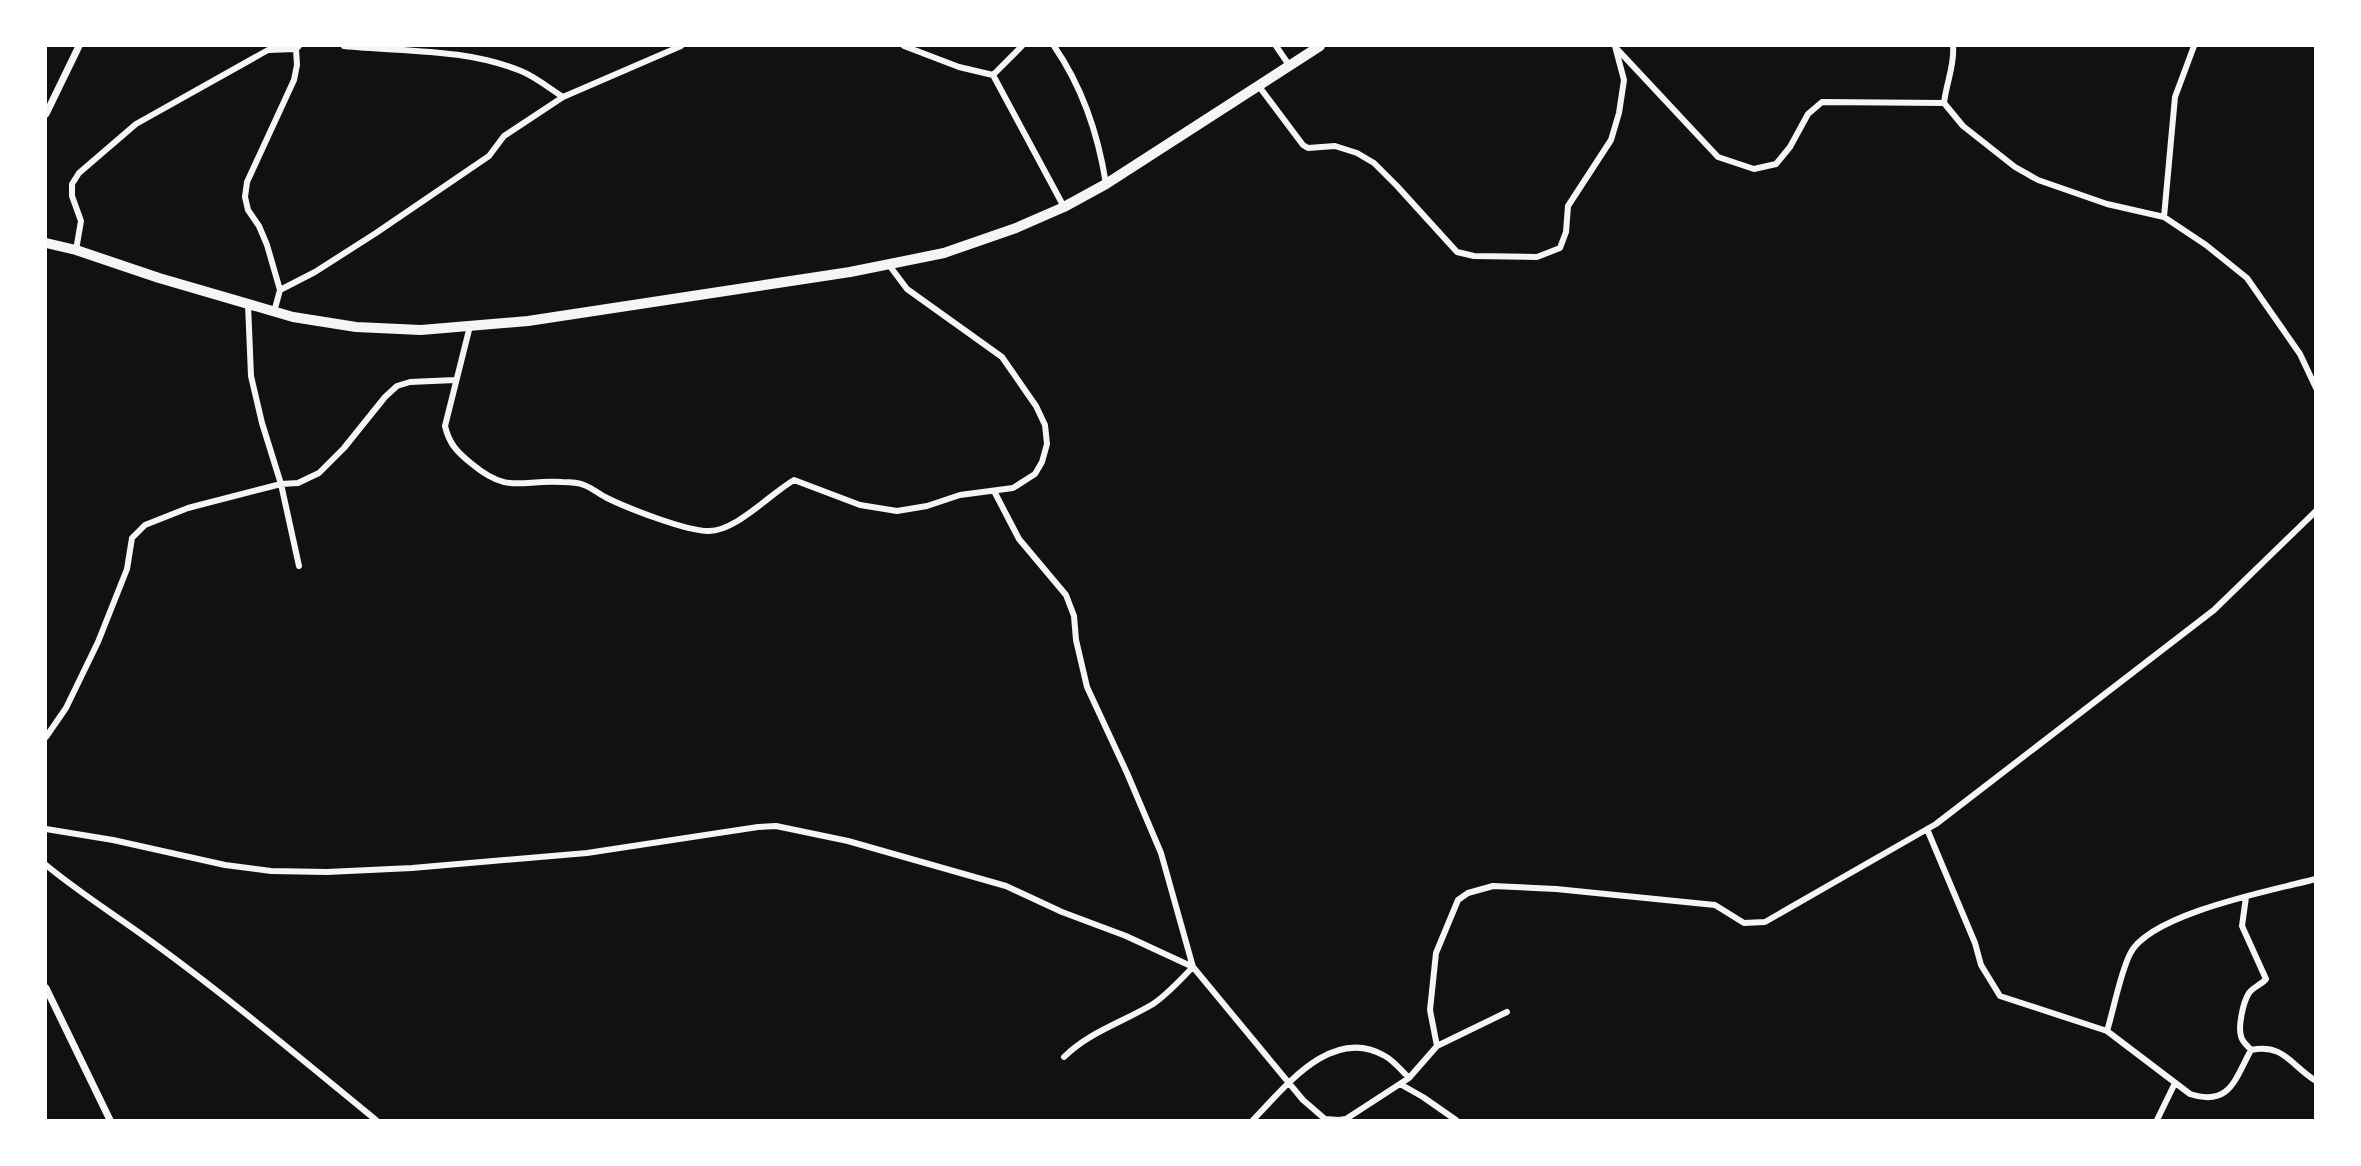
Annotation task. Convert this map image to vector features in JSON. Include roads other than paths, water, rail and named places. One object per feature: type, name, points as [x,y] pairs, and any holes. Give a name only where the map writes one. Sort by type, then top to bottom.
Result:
[{"type":"main road","points":[[46,243],[293,317],[356,327],[421,330],[528,321],[889,265],[944,253],[1016,228],[1064,207],[1106,184],[1320,46]]},
{"type":"street","points":[[46,114],[79,46]]},
{"type":"street","points":[[344,46],[440,51],[479,60],[522,71],[563,97]]},
{"type":"street","points":[[280,290],[315,272],[489,156],[504,136],[563,97],[681,46]]},
{"type":"street","points":[[904,46],[959,67],[993,75],[1064,207]]},
{"type":"street","points":[[993,75],[1022,46]]},
{"type":"street","points":[[1054,46],[1071,70],[1088,110],[1100,146],[1106,184]]},
{"type":"street","points":[[1276,46],[1289,65]]},
{"type":"street","points":[[1953,46],[1954,56],[1946,83],[1944,103],[1963,126],[2015,167],[2038,180],[2107,204],[2165,217],[2247,278],[2300,354],[2315,388]]},
{"type":"street","points":[[2165,217],[2175,97],[2194,46]]},
{"type":"street","points":[[76,250],[81,221],[72,196],[72,184],[79,173],[135,124],[266,48],[297,47],[294,80],[247,182],[245,197],[248,210],[267,245],[280,290],[274,312]]},
{"type":"street","points":[[1616,47],[1718,157],[1754,169],[1776,164],[1790,147],[1808,114],[1822,102],[1944,103]]},
{"type":"street","points":[[1258,85],[1303,145],[1308,148],[1335,146],[1357,153],[1374,163],[1457,252],[1475,256],[1537,257],[1560,248],[1566,232],[1568,206],[1611,141],[1624,80],[1616,47]]},
{"type":"street","points":[[470,326],[445,426],[449,440],[459,454],[500,482],[517,485],[553,481],[582,483],[607,498],[669,522],[707,531],[719,530],[739,520],[794,480],[860,505],[897,511],[927,506],[960,495],[1013,488],[1035,474],[1042,462],[1046,444],[1045,425],[1036,406],[1002,357],[906,289],[889,265]]},
{"type":"street","points":[[248,304],[251,376],[262,424],[281,484],[299,566]]},
{"type":"street","points":[[46,737],[66,708],[98,642],[127,569],[132,538],[145,525],[188,508],[281,484],[298,483],[319,473],[397,386],[410,382],[455,380]]},
{"type":"street","points":[[994,491],[1019,539],[1053,578],[1070,606],[1087,687],[1161,853],[1193,967],[1289,1083],[1320,1115],[1325,1119],[1346,1119],[1409,1078],[1437,1046],[1507,1012]]},
{"type":"street","points":[[1437,1046],[1430,1010],[1436,953],[1458,900],[1468,893],[1493,886],[1556,888],[1715,905],[1744,923],[1765,922],[1936,824],[2214,610],[2315,511]]},
{"type":"street","points":[[46,829],[113,840],[225,865],[271,871],[327,872],[412,868],[587,853],[776,826],[848,841],[1006,886],[1193,967]]},
{"type":"street","points":[[1927,829],[1975,943],[1981,965],[2000,996],[2107,1031],[2190,1094],[2204,1099],[2217,1098],[2230,1089],[2251,1049]]},
{"type":"street","points":[[46,865],[206,984],[376,1121]]},
{"type":"street","points":[[2107,1031],[2130,951],[2157,928],[2203,908],[2315,879]]},
{"type":"street","points":[[2246,897],[2242,926],[2266,979],[2251,990],[2246,1000],[2239,1033],[2242,1041],[2251,1049]]},
{"type":"street","points":[[1064,1057],[1076,1044],[1169,993],[1193,967]]},
{"type":"street","points":[[46,988],[110,1121]]},
{"type":"street","points":[[2251,1049],[2263,1047],[2284,1053],[2315,1081]]},
{"type":"street","points":[[1253,1121],[1303,1070],[1329,1052],[1371,1050],[1387,1057],[1409,1078]]},
{"type":"street","points":[[2157,1121],[2175,1083]]},
{"type":"street","points":[[1400,1084],[1456,1121]]}]
